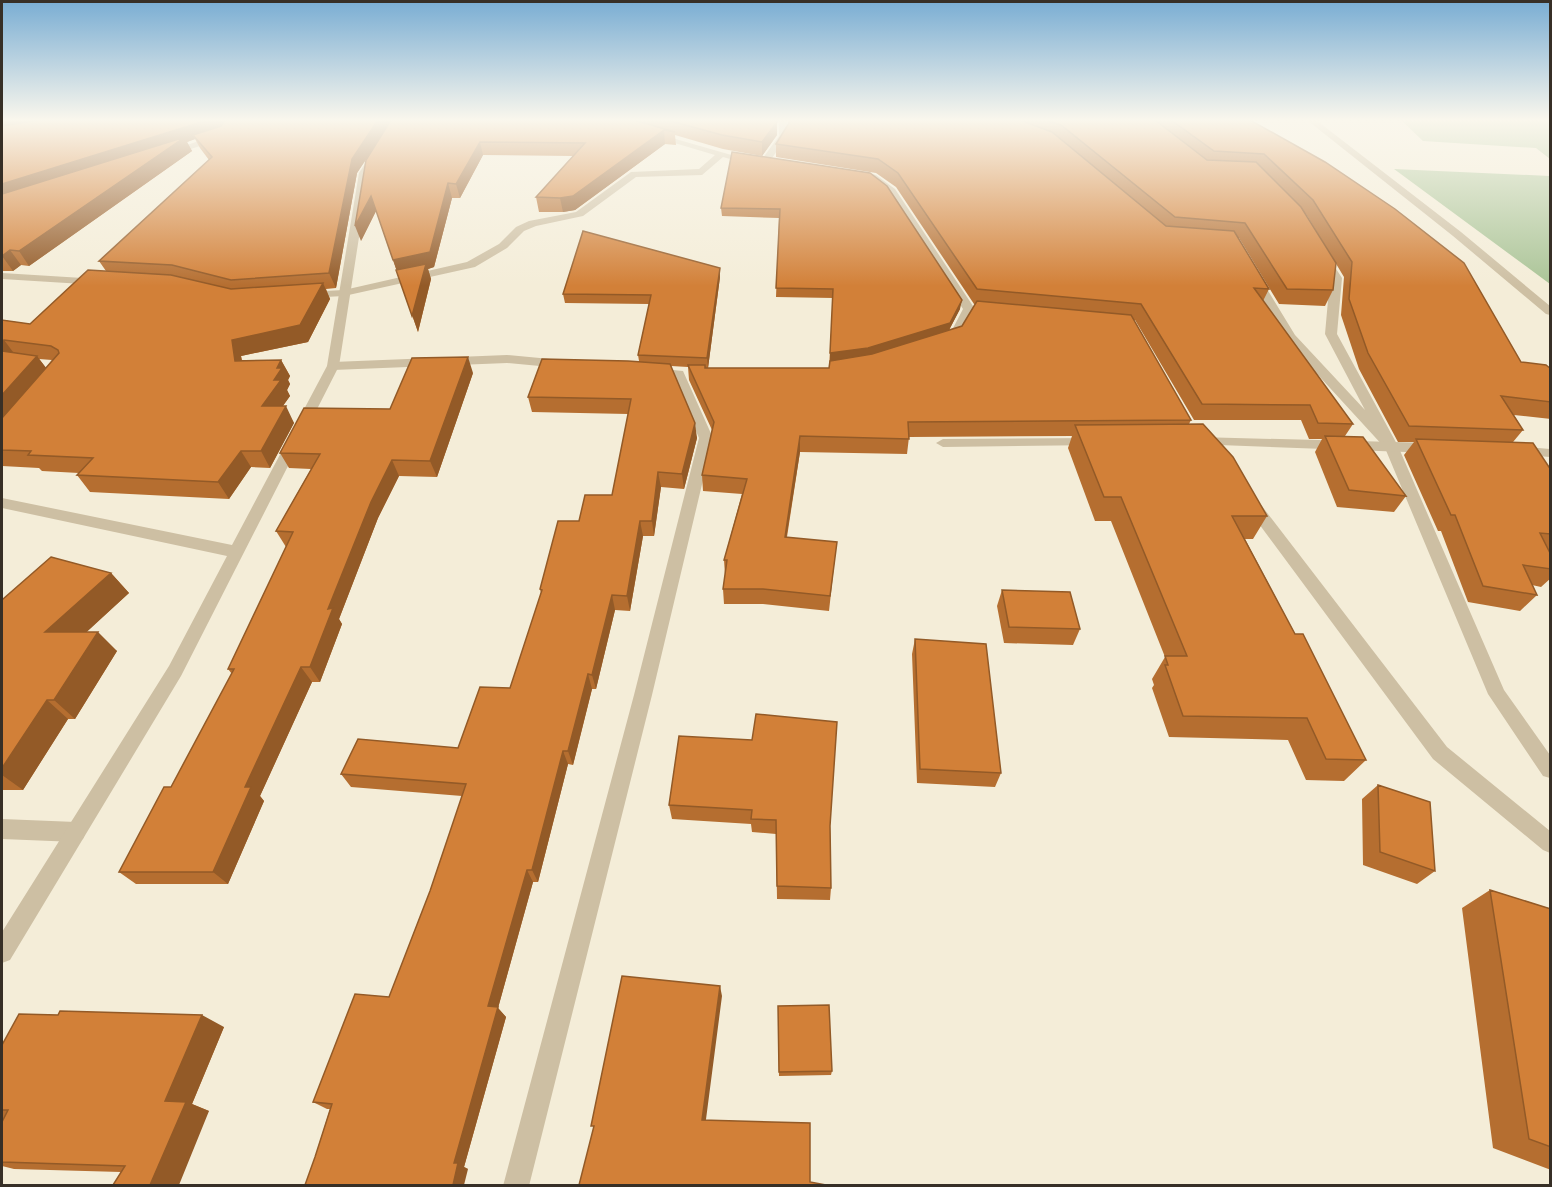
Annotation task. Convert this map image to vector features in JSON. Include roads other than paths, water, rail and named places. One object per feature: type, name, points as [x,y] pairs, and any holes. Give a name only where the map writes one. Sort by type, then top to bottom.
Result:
[{"type":"street","points":[[2,952],[175,671],[333,366],[364,175]]},
{"type":"street","points":[[298,296],[345,293],[471,265],[503,246],[520,229],[533,223],[579,214],[632,175]]},
{"type":"street","points":[[862,175],[873,177],[892,191],[974,309],[955,336],[934,343]]},
{"type":"street","points":[[1382,175],[1551,312]]},
{"type":"street","points":[[1318,248],[1336,278],[1331,334],[1391,446],[1497,694],[1551,770]]},
{"type":"street","points":[[1250,270],[1290,337],[1391,446]]},
{"type":"street","points":[[2,276],[109,282]]},
{"type":"street","points":[[333,366],[507,359],[575,365]]},
{"type":"street","points":[[516,1185],[643,695],[706,438],[684,374],[632,370]]},
{"type":"street","points":[[1211,457],[1191,438],[1448,448]]},
{"type":"street","points":[[943,443],[1104,442]]},
{"type":"street","points":[[1505,451],[1551,453]]},
{"type":"street","points":[[1240,489],[1261,513],[1440,753],[1551,843]]},
{"type":"street","points":[[2,503],[236,552]]},
{"type":"street","points":[[2,829],[76,832]]}]
